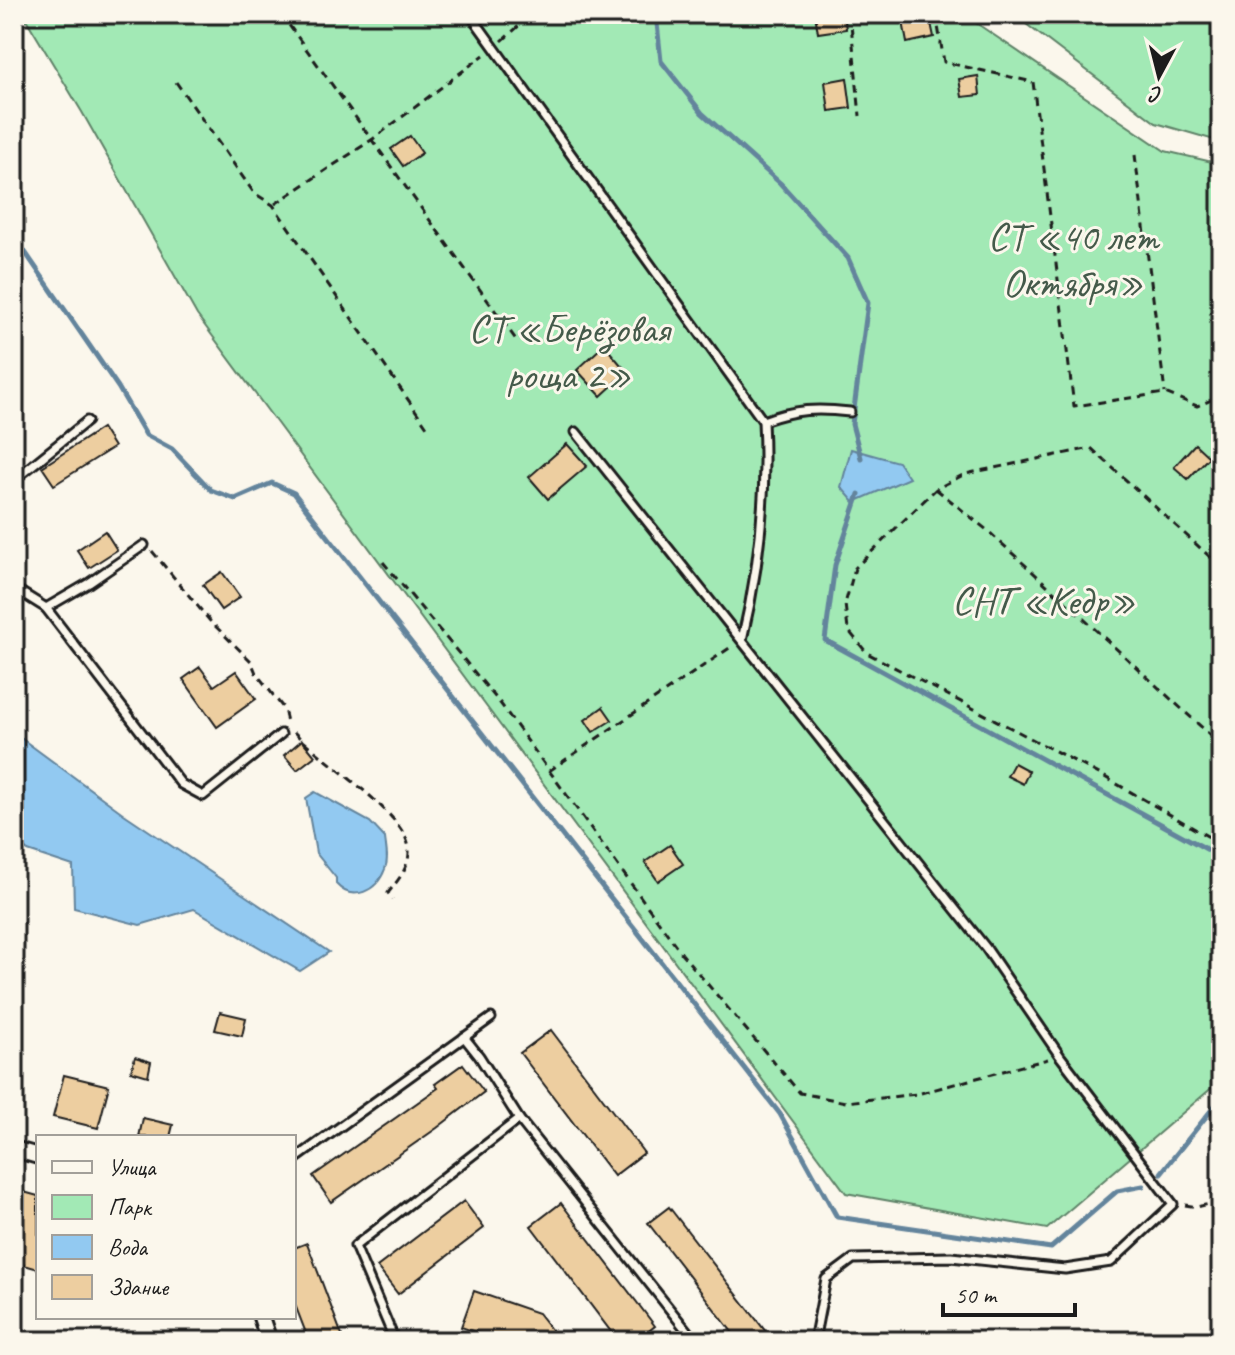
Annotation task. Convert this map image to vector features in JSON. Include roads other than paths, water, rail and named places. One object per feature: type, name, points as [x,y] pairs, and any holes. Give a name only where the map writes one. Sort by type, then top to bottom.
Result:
[{"type":"street","points":[[14,1149],[36,1155]]},
{"type":"street","points":[[262,1319],[269,1341]]},
{"type":"lane","points":[[470,14],[763,421],[765,462],[753,596],[742,640]]},
{"type":"lane","points":[[763,421],[787,412],[818,408],[850,412]]},
{"type":"lane","points":[[14,480],[87,421]]},
{"type":"lane","points":[[576,432],[986,948],[1060,1056],[1173,1204],[1111,1262],[1065,1269],[951,1257],[853,1259],[826,1279],[814,1341]]},
{"type":"lane","points":[[46,608],[144,545]]},
{"type":"lane","points":[[14,588],[46,608],[181,784],[203,796],[281,734]]},
{"type":"lane","points":[[296,1159],[491,1018]]},
{"type":"lane","points":[[464,1037],[519,1119],[693,1340]]},
{"type":"lane","points":[[395,1341],[355,1246],[519,1119]]},
{"type":"water","points":[[851,449],[898,462],[909,478],[854,502],[841,487]]},
{"type":"water","points":[[14,733],[124,814],[329,952],[300,971],[194,909],[140,925],[74,908],[73,866],[28,851],[14,840]]},
{"type":"water","points":[[315,792],[370,822],[385,838],[386,865],[381,877],[364,892],[343,890],[316,853],[306,798]]},
{"type":"waterway","points":[[656,14],[661,61],[702,113],[780,183],[848,258],[868,303],[852,424],[861,458]]},
{"type":"waterway","points":[[14,236],[118,387],[146,435],[172,449],[211,490],[235,499],[272,483],[294,493],[780,1114],[837,1217],[1051,1248],[1117,1191],[1143,1186]]},
{"type":"waterway","points":[[859,494],[835,565],[825,640],[1221,857]]},
{"type":"waterway","points":[[1161,1173],[1221,1098]]},
{"type":"park label","name":"СТ «40 лет Октября»","points":[[1073,260]]},
{"type":"park label","name":"СТ «Берёзовая роща 2»","points":[[569,352]]},
{"type":"park label","name":"СНТ «Кедр»","points":[[1044,601]]}]
